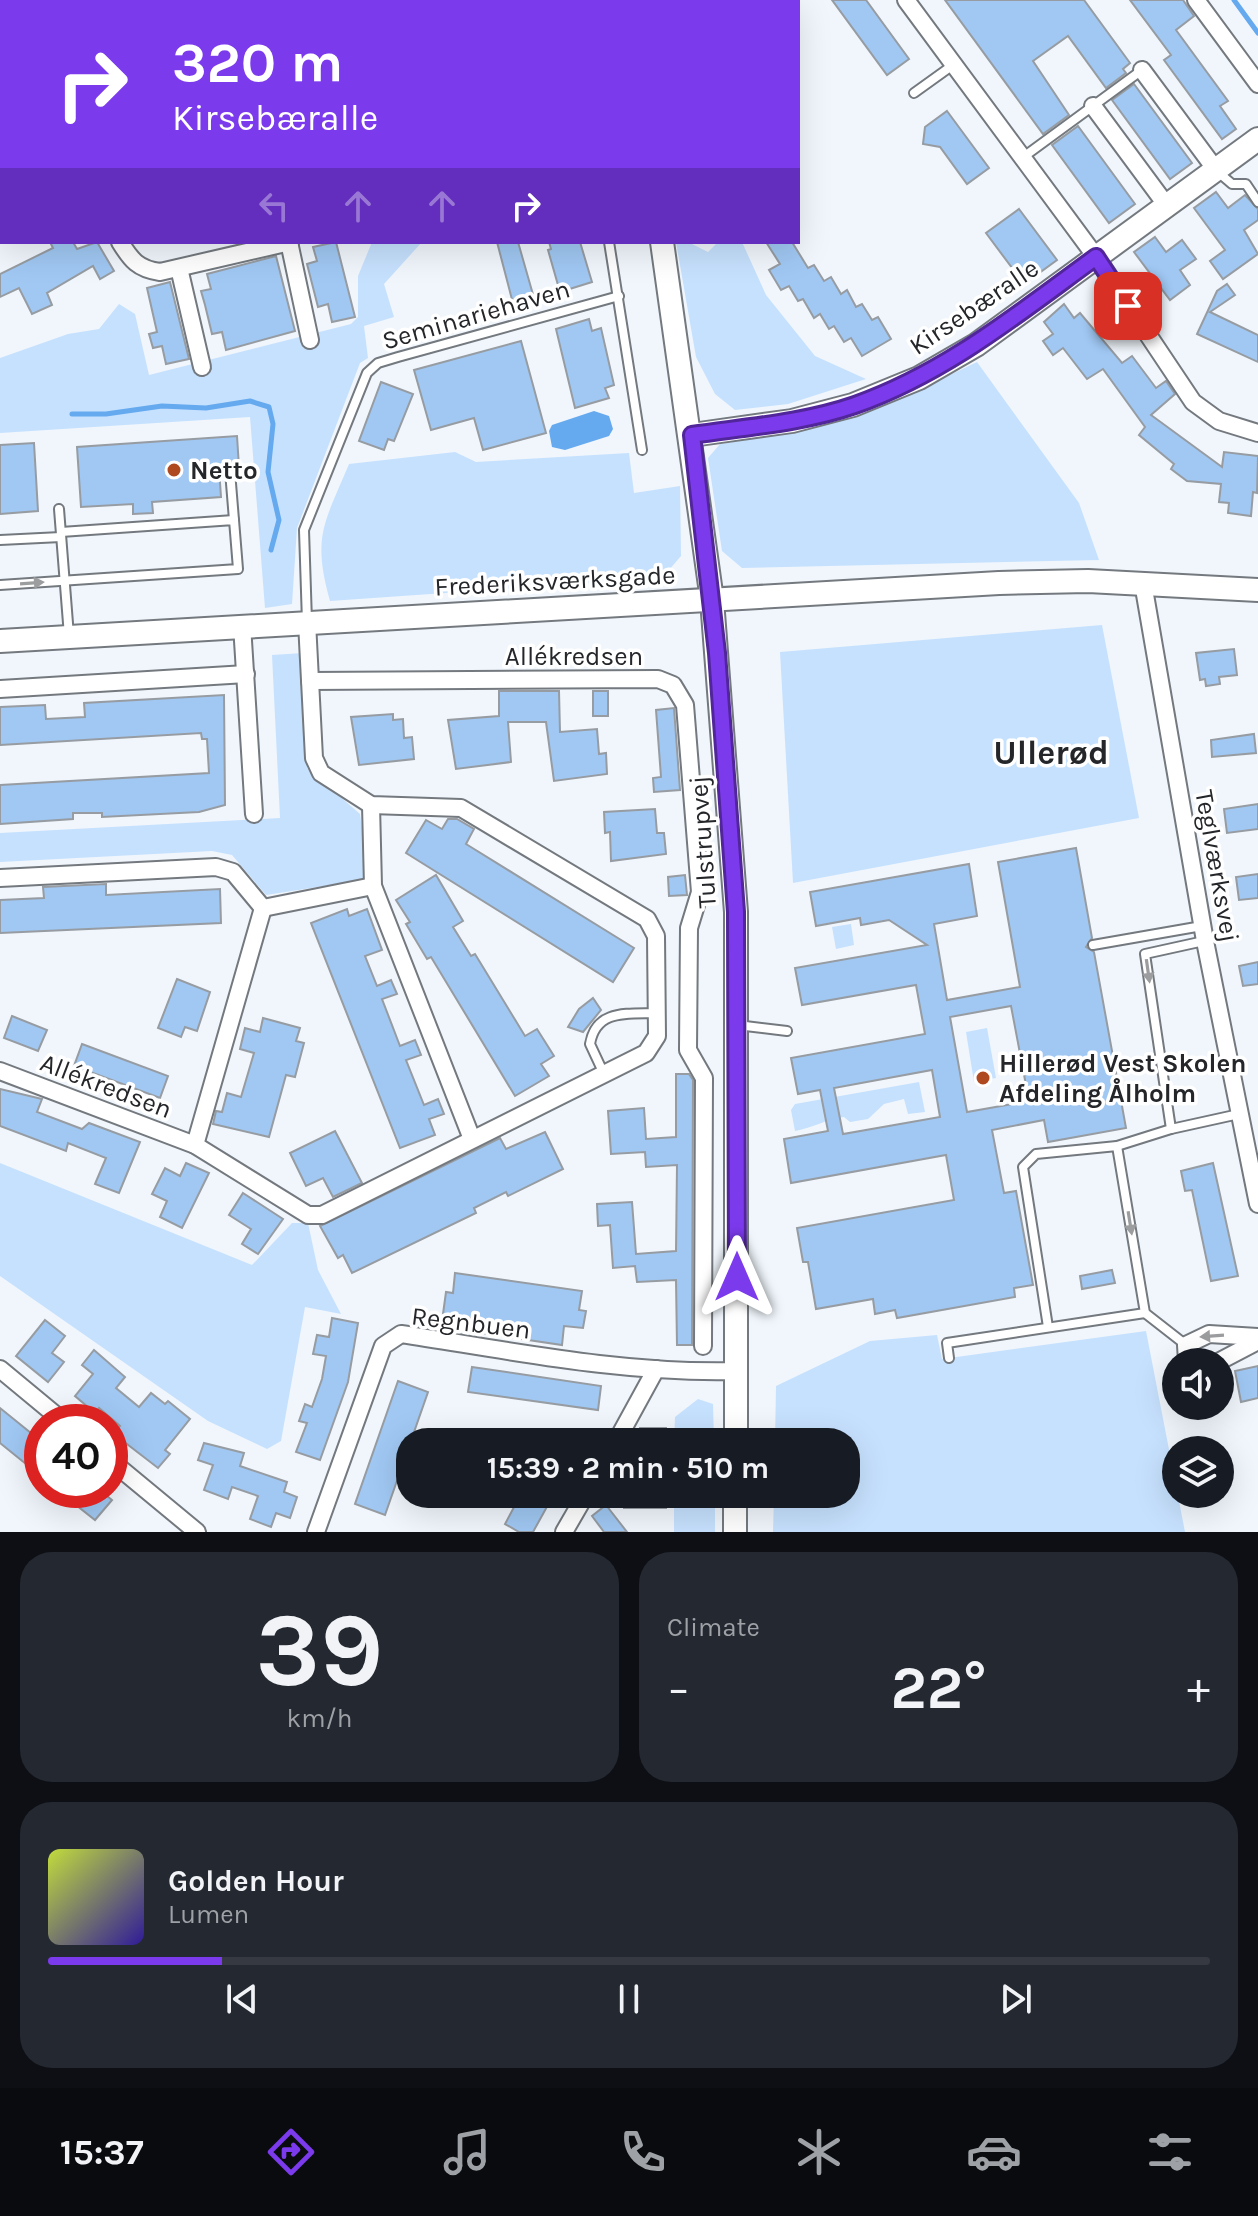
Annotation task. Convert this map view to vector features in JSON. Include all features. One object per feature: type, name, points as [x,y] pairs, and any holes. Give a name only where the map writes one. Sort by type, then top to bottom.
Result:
[{"type":"street","points":[[906,0],[1096,257],[1193,402],[1219,421],[1258,433]]},
{"type":"street","points":[[1196,0],[1258,84]]},
{"type":"street","points":[[1142,70],[1216,170]]},
{"type":"street","points":[[1093,106],[1167,206]]},
{"type":"street","name":"Kirsebæralle","points":[[692,435],[807,417],[853,405],[919,378],[976,345],[1258,139]]},
{"type":"street","points":[[121,244],[131,262],[146,270],[179,268],[281,244]]},
{"type":"street","points":[[290,244],[310,340]]},
{"type":"street","name":"Tulstrupvej","points":[[662,244],[692,435],[712,600],[736,912],[736,1428]]},
{"type":"street","points":[[179,268],[202,367]]},
{"type":"street","name":"Frederiksværksgade","points":[[0,641],[999,583],[1143,583],[1258,590]]},
{"type":"street","name":"Teglværksvej","points":[[1143,583],[1204,933],[1258,1204]]},
{"type":"street","points":[[307,622],[317,767],[371,805],[373,886],[472,1139]]},
{"type":"street","points":[[242,625],[254,814]]},
{"type":"street","points":[[0,689],[246,674]]},
{"type":"street","name":"Allékredsen","points":[[310,681],[658,679],[673,685],[685,705],[700,892],[689,928],[688,1050],[704,1078],[703,1346]]},
{"type":"street","name":"Allékredsen","points":[[0,1071],[195,1145],[308,1215],[322,1215],[604,1074],[653,1046],[658,1013],[656,936],[647,919],[461,808],[371,805]]},
{"type":"street","points":[[0,878],[216,867],[233,872],[263,908],[373,886]]},
{"type":"street","name":"Allékredsen","points":[[195,1145],[263,908]]},
{"type":"street","points":[[657,988],[688,988]]},
{"type":"street","name":"Regnbuen","points":[[316,1532],[383,1346],[401,1334],[656,1369],[737,1371]]},
{"type":"street","points":[[1192,1348],[1209,1334],[1258,1339]]},
{"type":"street","points":[[1234,1353],[1258,1339]]},
{"type":"street","points":[[0,1369],[42,1404]]},
{"type":"street","points":[[624,1428],[656,1369]]},
{"type":"street","points":[[128,1475],[197,1532]]},
{"type":"street","points":[[564,1532],[578,1508]]},
{"type":"street","points":[[735,1508],[735,1532]]},
{"type":"lane","points":[[914,93],[954,65]]},
{"type":"lane","points":[[1022,158],[1142,70]]},
{"type":"lane","points":[[1216,170],[1232,184],[1246,184],[1258,202]]},
{"type":"lane","points":[[609,244],[642,450]]},
{"type":"lane","name":"Seminariehaven","points":[[307,622],[304,530],[367,373],[378,363],[619,296]]},
{"type":"lane","points":[[0,585],[238,569],[230,471]]},
{"type":"lane","points":[[59,509],[69,637]]},
{"type":"lane","points":[[0,540],[234,520]]},
{"type":"lane","points":[[1093,945],[1204,933]]},
{"type":"lane","points":[[1171,1129],[1145,954],[1204,933]]},
{"type":"lane","points":[[604,1074],[590,1044],[599,1022],[610,1015],[658,1013]]},
{"type":"lane","points":[[736,1025],[787,1031]]},
{"type":"lane","points":[[1048,1327],[1023,1167],[1036,1154],[1117,1146],[1171,1129],[1239,1114]]},
{"type":"lane","points":[[1117,1146],[1145,1313],[1181,1348]]},
{"type":"lane","points":[[949,1358],[947,1343],[1145,1313]]},
{"type":"shaded area","points":[[371,244],[420,244],[384,284],[394,317],[364,326],[368,358],[360,363],[297,528],[292,604],[265,608],[250,417],[0,433],[0,358],[68,334],[99,329],[119,304],[135,314],[149,375],[351,324],[358,317],[358,276]]},
{"type":"shaded area","points":[[676,244],[692,244],[708,252],[716,244],[743,244],[766,295],[815,356],[866,379],[788,404],[735,410],[715,394],[696,357]]},
{"type":"shaded area","points":[[977,362],[1079,503],[1099,560],[742,568],[722,551],[708,458],[720,444],[791,431],[852,414],[912,392]]},
{"type":"shaded area","points":[[455,452],[476,462],[629,453],[634,493],[680,486],[681,556],[662,578],[330,601],[322,561],[323,531],[349,464]]},
{"type":"shaded area","points":[[1102,625],[1139,818],[793,883],[780,652]]},
{"type":"shaded area","points":[[303,653],[307,768],[360,814],[369,879],[266,895],[232,855],[212,851],[0,862],[0,833],[280,818],[272,655]]},
{"type":"shaded area","points":[[851,924],[854,945],[836,949],[832,927]]},
{"type":"shaded area","points":[[987,1028],[996,1078],[974,1082],[966,1032]]},
{"type":"shaded area","points":[[919,1082],[925,1112],[908,1114],[904,1099],[884,1104],[868,1119],[850,1122],[844,1117],[837,1118],[795,1131],[791,1110],[795,1104]]},
{"type":"shaded area","points":[[0,1163],[252,1265],[292,1223],[308,1223],[318,1270],[341,1314],[305,1307],[281,1441],[267,1449],[208,1421],[0,1276]]},
{"type":"shaded area","points":[[1146,1331],[1166,1436],[1162,1436],[1162,1508],[1180,1508],[1185,1532],[773,1532],[774,1508],[860,1508],[860,1428],[775,1428],[776,1386],[870,1341],[937,1335],[942,1359]]},
{"type":"shaded area","points":[[698,1399],[713,1404],[714,1428],[675,1428],[675,1417]]},
{"type":"shaded area","points":[[674,1508],[715,1508],[715,1532],[674,1532]]},
{"type":"water","points":[[594,411],[609,416],[613,429],[609,436],[565,450],[552,447],[549,431],[552,425]]},
{"type":"building","points":[[832,0],[866,0],[909,59],[887,75]]},
{"type":"building","points":[[945,0],[1084,0],[1130,63],[1123,69],[1126,73],[1106,88],[1068,36],[1033,61],[1069,115],[1043,134]]},
{"type":"building","points":[[1130,0],[1183,0],[1194,16],[1176,30],[1228,101],[1220,106],[1236,129],[1222,139],[1164,60],[1171,55]]},
{"type":"building","points":[[1134,84],[1192,163],[1170,179],[1112,100]]},
{"type":"building","points":[[947,111],[989,168],[967,184],[940,147],[923,144],[925,127]]},
{"type":"building","points":[[1078,126],[1135,204],[1109,223],[1052,145]]},
{"type":"building","points":[[1216,192],[1228,208],[1245,195],[1258,209],[1258,220],[1244,230],[1258,254],[1223,279],[1210,261],[1225,250],[1194,208]]},
{"type":"building","points":[[1019,209],[1057,260],[1024,284],[986,233]]},
{"type":"building","points":[[1155,237],[1166,252],[1182,240],[1196,259],[1180,270],[1190,285],[1170,300],[1134,252]]},
{"type":"building","points":[[51,244],[74,244],[77,249],[98,244],[114,271],[100,279],[93,266],[47,293],[52,305],[32,314],[19,288],[0,297],[0,274],[53,248]]},
{"type":"building","points":[[337,244],[355,317],[332,322],[328,304],[318,307],[307,264],[317,261],[313,247]]},
{"type":"building","points":[[498,244],[519,244],[536,305],[515,311]]},
{"type":"building","points":[[550,244],[581,244],[592,282],[560,292],[548,250],[551,249]]},
{"type":"building","points":[[767,244],[793,244],[808,268],[814,265],[824,281],[831,277],[841,294],[847,290],[856,307],[862,304],[872,320],[878,317],[891,339],[862,356],[851,338],[844,342],[834,326],[829,329],[820,314],[814,318],[803,299],[798,301],[789,286],[781,290],[769,270],[780,264]]},
{"type":"building","points":[[276,256],[295,331],[226,350],[222,332],[212,334],[201,291],[211,289],[207,274]]},
{"type":"building","points":[[170,282],[189,359],[166,364],[162,346],[153,348],[149,334],[157,332],[147,288]]},
{"type":"building","points":[[1227,284],[1235,295],[1210,312],[1258,335],[1258,362],[1197,334],[1217,291]]},
{"type":"building","points":[[1064,304],[1074,318],[1080,313],[1122,363],[1132,356],[1156,388],[1166,381],[1175,394],[1151,415],[1222,467],[1224,452],[1258,456],[1257,493],[1253,492],[1251,516],[1228,513],[1229,503],[1219,502],[1221,484],[1187,481],[1171,469],[1174,464],[1139,435],[1145,427],[1103,369],[1087,379],[1063,348],[1053,355],[1043,341],[1053,334],[1044,322]]},
{"type":"building","points":[[589,319],[592,331],[601,328],[614,385],[605,388],[609,398],[575,408],[556,329]]},
{"type":"building","points":[[521,341],[546,433],[483,450],[474,418],[431,430],[414,370]]},
{"type":"building","points":[[381,382],[413,394],[394,441],[388,439],[384,450],[359,441]]},
{"type":"building","points":[[237,436],[239,467],[230,464],[219,468],[221,497],[152,502],[153,513],[133,514],[133,504],[81,507],[77,447]]},
{"type":"building","points":[[34,443],[38,511],[0,514],[0,445]]},
{"type":"building","points":[[1234,649],[1237,675],[1219,677],[1220,684],[1206,686],[1205,679],[1200,680],[1196,653]]},
{"type":"building","points":[[499,691],[559,691],[560,732],[597,729],[599,754],[606,753],[607,774],[554,781],[546,722],[508,722],[511,762],[456,769],[448,720],[499,716]]},
{"type":"building","points":[[593,691],[608,691],[608,716],[593,716]]},
{"type":"building","points":[[224,695],[225,805],[199,812],[102,817],[102,813],[73,813],[73,819],[0,824],[0,785],[209,773],[207,739],[202,739],[201,733],[0,745],[0,707],[45,705],[46,719],[85,717],[84,703]]},
{"type":"building","points":[[674,708],[680,790],[654,792],[653,778],[661,777],[656,710]]},
{"type":"building","points":[[393,714],[393,720],[403,719],[404,738],[412,737],[414,759],[359,765],[351,717]]},
{"type":"building","points":[[1254,734],[1256,753],[1212,757],[1211,740]]},
{"type":"building","points":[[1258,804],[1258,829],[1227,833],[1224,809]]},
{"type":"building","points":[[655,809],[657,833],[664,833],[666,854],[611,861],[610,832],[605,833],[604,812]]},
{"type":"building","points":[[448,819],[457,819],[474,829],[466,844],[634,948],[613,982],[406,853],[426,820],[442,829]]},
{"type":"building","points":[[1076,848],[1092,938],[1086,947],[1094,952],[1126,1128],[1048,1142],[1044,1120],[992,1130],[1004,1193],[1016,1191],[1033,1285],[1014,1288],[1015,1297],[897,1318],[895,1310],[875,1314],[873,1299],[816,1309],[808,1262],[803,1262],[797,1228],[954,1200],[946,1155],[791,1183],[784,1139],[828,1131],[820,1090],[798,1094],[791,1058],[925,1034],[916,985],[802,1005],[795,968],[927,945],[889,920],[861,925],[860,918],[816,926],[810,892],[969,864],[977,916],[934,924],[947,1000],[1020,987],[998,862]],"holes":[[[1011,1006],[1029,1101],[967,1112],[950,1017]],[[932,1070],[940,1117],[843,1134],[834,1088]]]},
{"type":"building","points":[[1258,874],[1258,898],[1239,900],[1236,877]]},
{"type":"building","points":[[436,875],[463,921],[453,927],[471,956],[475,954],[525,1036],[537,1029],[554,1056],[541,1064],[549,1076],[515,1096],[431,957],[427,959],[396,900]]},
{"type":"building","points":[[685,875],[687,895],[669,896],[668,877]]},
{"type":"building","points":[[106,884],[106,895],[220,889],[221,923],[0,933],[0,900],[44,898],[43,887]]},
{"type":"building","points":[[347,909],[349,916],[367,909],[382,950],[365,956],[377,986],[391,980],[397,994],[382,999],[400,1046],[415,1040],[421,1055],[406,1060],[424,1105],[438,1099],[444,1114],[429,1119],[435,1135],[400,1148],[311,923]]},
{"type":"building","points":[[1258,962],[1258,984],[1243,986],[1239,966]]},
{"type":"building","points":[[177,979],[210,992],[197,1031],[185,1027],[181,1037],[158,1028]]},
{"type":"building","points":[[593,998],[601,1010],[583,1032],[568,1027],[579,1009]]},
{"type":"building","points":[[12,1016],[47,1030],[38,1051],[4,1038]]},
{"type":"building","points":[[263,1018],[300,1028],[296,1041],[304,1043],[295,1077],[286,1075],[269,1137],[213,1124],[216,1111],[222,1112],[227,1093],[241,1097],[254,1053],[240,1049],[245,1028],[260,1032]]},
{"type":"building","points":[[82,1044],[168,1076],[160,1098],[74,1066]]},
{"type":"building","points":[[676,1074],[689,1074],[693,1080],[692,1345],[677,1345],[676,1280],[637,1282],[635,1266],[613,1268],[610,1225],[598,1226],[597,1204],[632,1202],[636,1254],[676,1251],[677,1165],[646,1167],[645,1152],[611,1154],[608,1111],[644,1108],[646,1139],[676,1137]]},
{"type":"building","points":[[0,1089],[42,1099],[37,1112],[82,1129],[89,1123],[140,1142],[119,1193],[95,1184],[106,1158],[68,1143],[66,1151],[0,1126]]},
{"type":"building","points":[[335,1131],[362,1183],[333,1197],[323,1178],[306,1186],[290,1153]]},
{"type":"building","points":[[545,1132],[563,1169],[508,1196],[506,1192],[474,1208],[476,1213],[352,1273],[343,1255],[338,1258],[320,1226],[500,1138],[506,1149]]},
{"type":"building","points":[[186,1163],[209,1173],[182,1228],[160,1217],[167,1201],[152,1194],[165,1168],[180,1176]]},
{"type":"building","points":[[1213,1163],[1238,1276],[1211,1281],[1192,1190],[1185,1191],[1181,1171]]},
{"type":"building","points":[[243,1193],[283,1219],[258,1254],[242,1244],[251,1229],[229,1215]]},
{"type":"building","points":[[1112,1270],[1115,1283],[1082,1289],[1080,1276]]},
{"type":"building","points":[[455,1273],[582,1291],[579,1310],[586,1311],[583,1328],[564,1326],[562,1345],[468,1331],[470,1318],[443,1314],[446,1292],[453,1293]]},
{"type":"building","points":[[332,1318],[358,1323],[348,1382],[320,1460],[296,1452],[307,1423],[299,1421],[305,1404],[312,1407],[322,1379],[326,1356],[313,1354],[317,1335],[329,1337]]},
{"type":"building","points":[[45,1320],[65,1336],[52,1353],[64,1362],[48,1382],[16,1356]]},
{"type":"building","points":[[94,1350],[125,1377],[116,1388],[139,1407],[151,1393],[165,1404],[168,1401],[190,1419],[165,1450],[170,1454],[158,1468],[128,1445],[128,1404],[84,1404],[75,1396],[93,1374],[82,1365]]},
{"type":"building","points":[[1258,1366],[1258,1398],[1241,1402],[1235,1371]]},
{"type":"building","points":[[472,1367],[601,1386],[598,1410],[468,1392]]},
{"type":"building","points":[[398,1381],[428,1392],[415,1428],[396,1428],[396,1484],[385,1515],[355,1504]]},
{"type":"building","points":[[0,1408],[24,1427],[24,1462],[0,1443]]},
{"type":"building","points":[[204,1443],[244,1453],[240,1466],[287,1482],[284,1492],[297,1497],[290,1518],[276,1513],[271,1527],[250,1519],[258,1496],[232,1487],[228,1499],[204,1490],[213,1465],[198,1460]]},
{"type":"building","points":[[80,1508],[105,1508],[95,1520]]},
{"type":"building","points":[[514,1508],[546,1508],[533,1532],[519,1532],[505,1524]]},
{"type":"building","points":[[602,1508],[608,1508],[627,1532],[604,1532],[592,1516]]},
{"type":"waterway","points":[[1234,0],[1258,33]]},
{"type":"waterway","points":[[72,414],[106,414],[162,406],[206,408],[250,401],[269,407],[273,424],[268,472],[279,520],[271,550]]},
{"type":"place","name":"Netto","points":[[174,470]]},
{"type":"place","name":"Hillerød Vest Skolen Afdeling Ålholm","points":[[983,1078]]},
{"type":"district","name":"Ullerød","points":[[1051,753]]},
{"type":"route","points":[[737,1277],[736,912],[717,653],[692,435],[792,421],[853,405],[919,378],[976,345],[1096,257],[1128,306]]}]
